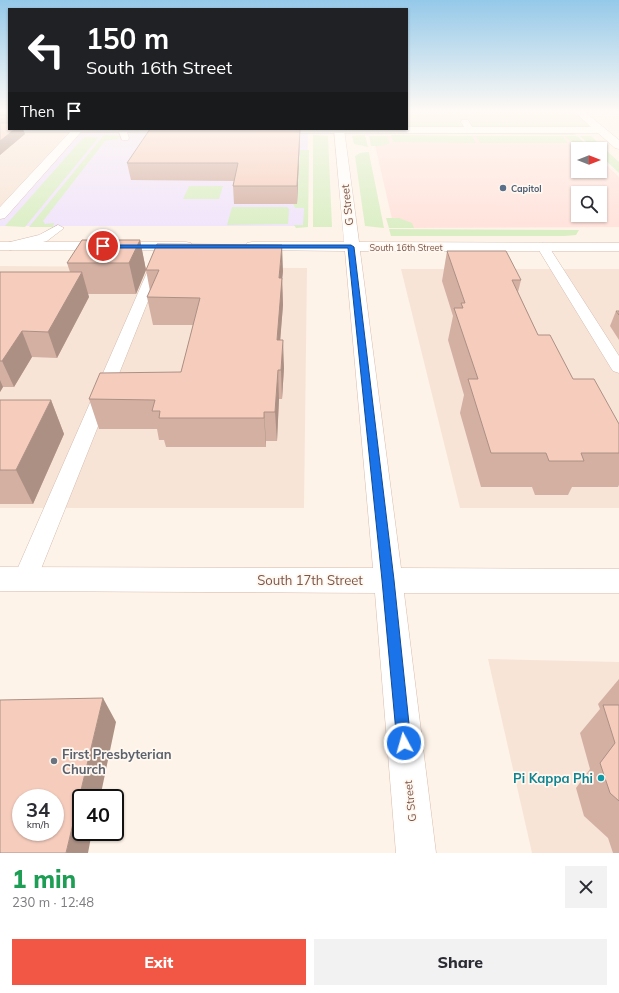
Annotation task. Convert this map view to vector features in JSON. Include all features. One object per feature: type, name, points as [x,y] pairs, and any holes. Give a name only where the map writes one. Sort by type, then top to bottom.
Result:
[{"type":"street","points":[[0,214],[58,152]]},
{"type":"street","name":"G Street","points":[[341,152],[416,853]]},
{"type":"street","points":[[5,246],[203,246]]},
{"type":"street","name":"South 16th Street","points":[[241,246],[619,247]]},
{"type":"street","name":"South 17th Street","points":[[12,579],[619,582]]},
{"type":"lane","points":[[5,246],[43,238],[58,228]]},
{"type":"lane","points":[[12,579],[164,246]]},
{"type":"lane","points":[[543,247],[619,368]]},
{"type":"shaded area","points":[[0,152],[58,152],[0,215]]},
{"type":"shaded area","points":[[58,152],[308,152],[306,226],[0,226],[0,215]]},
{"type":"shaded area","name":"Capitol","points":[[377,152],[571,152],[571,178],[607,178],[607,166],[619,177],[619,227],[394,228]]},
{"type":"shaded area","points":[[0,266],[307,268],[304,508],[0,508]]},
{"type":"shaded area","points":[[401,269],[619,269],[619,508],[460,508]]},
{"type":"shaded area","points":[[488,659],[619,662],[619,853],[532,853]]},
{"type":"green space","points":[[71,152],[87,152],[25,227],[5,226]]},
{"type":"green space","points":[[90,152],[97,152],[43,221],[45,224],[54,223],[53,227],[29,227]]},
{"type":"green space","points":[[300,152],[309,152],[308,227],[296,228],[294,225],[303,225],[304,208],[295,208],[293,204],[297,204]]},
{"type":"green space","points":[[313,152],[329,152],[332,227],[313,227]]},
{"type":"green space","points":[[369,152],[384,228],[365,226],[355,156],[360,153]]},
{"type":"green space","points":[[607,152],[619,162],[619,173],[607,162]]},
{"type":"green space","points":[[189,186],[223,186],[219,199],[183,199]]},
{"type":"green space","points":[[232,207],[287,207],[289,209],[288,224],[227,225]]},
{"type":"green space","points":[[386,218],[399,218],[412,223],[414,228],[389,228]]},
{"type":"green space","points":[[389,229],[579,230],[576,235],[565,236],[391,236]]},
{"type":"building","points":[[135,152],[299,152],[297,186],[233,186],[238,163],[127,163]]},
{"type":"building","points":[[82,240],[140,240],[129,263],[67,263]]},
{"type":"building","points":[[157,244],[282,245],[279,278],[282,278],[277,340],[283,340],[281,370],[278,370],[275,412],[264,412],[264,418],[159,418],[160,411],[152,411],[155,400],[89,399],[100,373],[181,372],[200,298],[147,297],[159,270],[146,270]]},
{"type":"building","points":[[447,251],[506,251],[521,280],[512,280],[538,335],[550,335],[573,379],[594,379],[619,424],[619,453],[581,453],[584,461],[549,461],[546,453],[491,453],[468,379],[478,379],[454,308],[463,308],[461,303],[465,303]]},
{"type":"building","points":[[0,272],[82,272],[48,332],[22,331],[2,361],[0,361]]},
{"type":"building","points":[[0,400],[51,400],[16,470],[0,470]]},
{"type":"building","name":"First Presbyterian Church","points":[[103,698],[81,789],[72,789],[72,828],[66,853],[0,853],[0,700]]},
{"type":"building","points":[[603,705],[619,705],[619,801],[610,793],[600,763],[615,743]]},
{"type":"place","name":"Capitol","points":[[503,188]]},
{"type":"place","name":"First Presbyterian Church","points":[[54,761]]},
{"type":"place","name":"Pi Kappa Phi","points":[[601,778]]},
{"type":"route","points":[[103,246],[351,247],[388,580],[404,743]]}]
